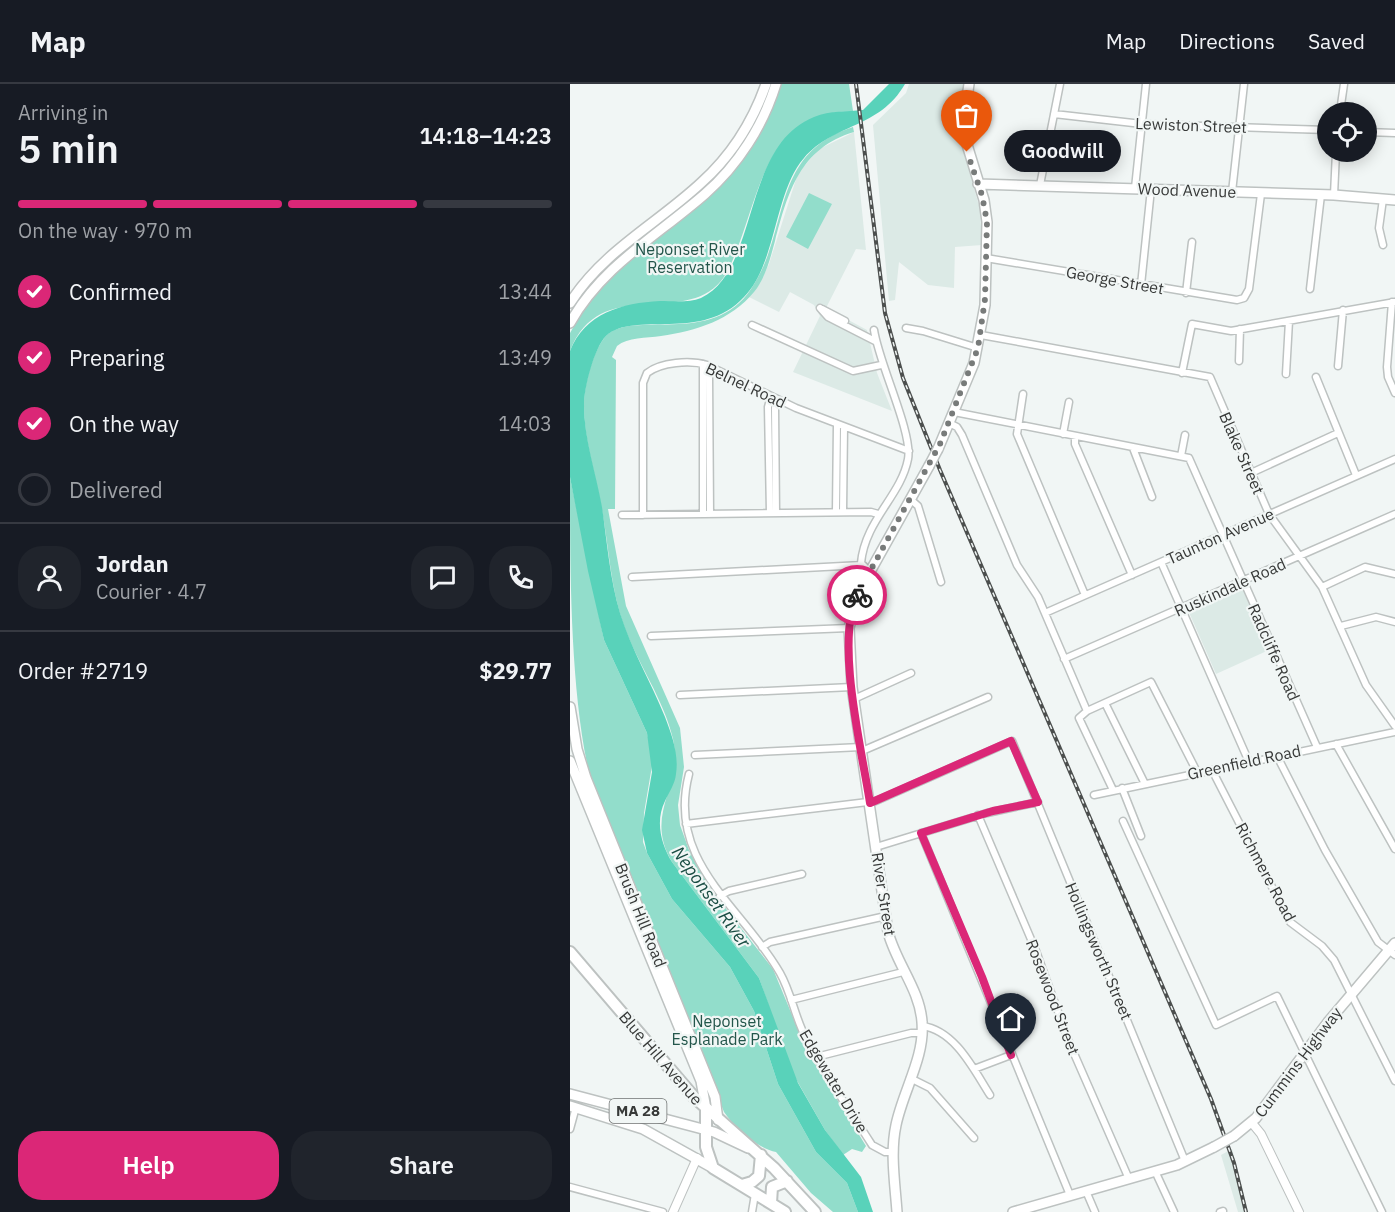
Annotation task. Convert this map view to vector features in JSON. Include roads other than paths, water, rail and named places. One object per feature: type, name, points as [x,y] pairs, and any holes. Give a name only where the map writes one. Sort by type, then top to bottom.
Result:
[{"type":"highway","name":"Blue Hill Avenue","points":[[571,955],[706,1109],[761,1155]]},
{"type":"highway","name":"Brush Hill Road","points":[[706,1109],[707,1151],[713,1168]]},
{"type":"highway","name":"MA 28","points":[[761,1155],[815,1212]]},
{"type":"highway","points":[[742,1185],[752,1182],[759,1176],[761,1155]]},
{"type":"highway","name":"MA 28","points":[[713,1168],[785,1212]]},
{"type":"highway","points":[[771,1203],[772,1187],[787,1181]]},
{"type":"main road","points":[[570,303],[591,275],[613,253],[701,183],[727,156],[744,131],[766,84]]},
{"type":"main road","points":[[570,323],[585,299],[611,269],[708,191],[750,141],[765,114],[776,84]]},
{"type":"main road","name":"River Street","points":[[897,1212],[893,1152],[897,1120],[922,1030],[919,1004],[892,947],[886,916],[852,687],[849,628],[855,600],[929,466],[950,423],[981,335],[987,217],[965,138],[964,117],[969,84]]},
{"type":"main road","points":[[701,183],[708,191]]},
{"type":"main road","name":"Wood Avenue","points":[[978,184],[1334,195],[1395,200]]},
{"type":"main road","name":"Brush Hill Road","points":[[570,708],[582,768],[620,874],[701,1081],[706,1109]]},
{"type":"main road","name":"Brush Hill Road","points":[[570,761],[715,1097],[718,1120]]},
{"type":"main road","name":"Cummins Highway","points":[[1013,1212],[1185,1161],[1234,1136],[1252,1123],[1351,993],[1393,949]]},
{"type":"main road","name":"MA 28","points":[[570,1094],[705,1129],[761,1155]]},
{"type":"main road","name":"MA 28","points":[[573,1106],[643,1129],[713,1168]]},
{"type":"main road","points":[[622,1121],[631,1118],[628,1109]]},
{"type":"main road","points":[[643,1129],[639,1119],[646,1114]]},
{"type":"street","points":[[1040,185],[1060,84]]},
{"type":"street","points":[[1136,188],[1146,84]]},
{"type":"street","points":[[1232,192],[1244,84]]},
{"type":"street","points":[[1341,102],[1344,84]]},
{"type":"street","name":"Lewiston Street","points":[[1054,114],[1142,124],[1317,130]]},
{"type":"street","points":[[1377,133],[1395,134]]},
{"type":"street","points":[[1334,195],[1336,162]]},
{"type":"street","points":[[1141,285],[1151,189]]},
{"type":"street","name":"George Street","points":[[986,258],[1218,298],[1244,298],[1252,275],[1261,194]]},
{"type":"street","points":[[1310,289],[1321,195]]},
{"type":"street","points":[[1383,199],[1379,228],[1383,246]]},
{"type":"street","points":[[1186,293],[1192,242]]},
{"type":"street","points":[[1182,373],[1192,324],[1231,331],[1394,302],[1387,367],[1395,393]]},
{"type":"street","points":[[862,565],[866,544],[878,514],[900,482],[909,451],[907,435],[881,365],[874,336],[820,308],[828,317],[874,336]]},
{"type":"street","points":[[1338,366],[1343,310]]},
{"type":"street","points":[[1286,374],[1289,321]]},
{"type":"street","points":[[752,325],[853,371],[881,365]]},
{"type":"street","points":[[906,328],[978,348]]},
{"type":"street","points":[[1239,361],[1240,329]]},
{"type":"street","name":"Blake Street","points":[[981,335],[1210,377],[1269,514],[1323,587],[1366,686],[1395,726]]},
{"type":"street","name":"Belnel Road","points":[[643,515],[644,378],[649,371],[658,367],[692,362],[711,366],[774,397],[909,451]]},
{"type":"street","points":[[703,364],[707,514]]},
{"type":"street","points":[[707,514],[711,366]]},
{"type":"street","points":[[1316,376],[1356,475]]},
{"type":"street","points":[[1023,394],[1017,425],[1018,437],[1085,595]]},
{"type":"street","points":[[773,513],[768,407],[774,397]]},
{"type":"street","points":[[1063,434],[1069,402]]},
{"type":"street","points":[[954,412],[1181,456],[1185,435]]},
{"type":"street","points":[[950,423],[960,432],[1017,565],[1045,613],[1087,711]]},
{"type":"street","points":[[839,512],[840,425]]},
{"type":"street","points":[[1251,472],[1338,433]]},
{"type":"street","points":[[1075,436],[1075,444],[1131,575]]},
{"type":"street","points":[[1133,448],[1152,496]]},
{"type":"street","name":"Radcliffe Road","points":[[1181,456],[1189,458],[1317,747]]},
{"type":"street","name":"Taunton Avenue","points":[[1045,613],[1395,459]]},
{"type":"street","points":[[910,499],[918,506],[941,582]]},
{"type":"street","points":[[622,514],[839,512],[878,514]]},
{"type":"street","name":"Ruskindale Road","points":[[1064,659],[1395,514]]},
{"type":"street","points":[[1161,561],[1249,762]]},
{"type":"street","points":[[632,577],[862,565],[870,572]]},
{"type":"street","points":[[1323,587],[1365,567],[1395,574]]},
{"type":"street","points":[[1341,626],[1376,617],[1395,622]]},
{"type":"street","points":[[651,636],[849,628]]},
{"type":"street","points":[[854,699],[911,673]]},
{"type":"street","points":[[1113,790],[1079,720],[1081,715],[1087,711],[1151,682],[1197,772]]},
{"type":"street","points":[[680,695],[852,687]]},
{"type":"street","points":[[695,755],[862,749],[988,697]]},
{"type":"street","points":[[1104,703],[1144,784]]},
{"type":"street","name":"Greenfield Road","points":[[1094,795],[1395,732]]},
{"type":"street","name":"Hollingsworth Street","points":[[870,803],[1011,741],[1185,1161]]},
{"type":"street","points":[[1336,744],[1395,849]]},
{"type":"street","points":[[1277,756],[1325,850],[1378,942],[1393,949]]},
{"type":"street","name":"Richmere Road","points":[[1212,770],[1290,922],[1328,951],[1395,1081]]},
{"type":"street","name":"Edgewater Drive","points":[[688,774],[685,792],[686,824],[698,861],[720,896],[782,976],[801,1028],[816,1057],[872,1145],[885,1152],[893,1152]]},
{"type":"street","points":[[1122,788],[1141,836]]},
{"type":"street","points":[[876,847],[978,815],[1038,802]]},
{"type":"street","points":[[686,824],[870,803]]},
{"type":"street","name":"Rosewood Street","points":[[978,815],[1036,951],[1069,1042],[1129,1179]]},
{"type":"street","points":[[1123,821],[1216,1025],[1277,996],[1382,1212]]},
{"type":"street","points":[[921,833],[1070,1196]]},
{"type":"street","points":[[720,896],[729,891],[802,874]]},
{"type":"street","points":[[762,948],[770,942],[886,916]]},
{"type":"street","points":[[791,1000],[903,972]]},
{"type":"street","points":[[816,1057],[932,1028],[950,1038],[990,1095]]},
{"type":"street","points":[[974,1070],[1011,1055]]},
{"type":"street","points":[[910,1078],[930,1088],[974,1138]]},
{"type":"street","points":[[570,1129],[573,1106]]},
{"type":"street","points":[[1252,1123],[1261,1134],[1299,1212]]},
{"type":"street","points":[[673,1212],[697,1158]]},
{"type":"street","points":[[1155,1171],[1174,1212]]},
{"type":"street","points":[[570,1186],[663,1212]]},
{"type":"street","points":[[1086,1191],[1095,1212]]},
{"type":"street","points":[[752,1212],[755,1194]]},
{"type":"railway","points":[[856,84],[885,313],[903,378],[940,470],[1211,1099],[1234,1163],[1246,1212]]},
{"type":"place","name":"Goodwill","points":[[967,152]]},
{"type":"park label","name":"Neponset River Reservation","points":[[690,258]]},
{"type":"park label","name":"Neponset Esplanade Park","points":[[727,1030]]},
{"type":"water label","name":"Neponset River","points":[[711,897]]}]
